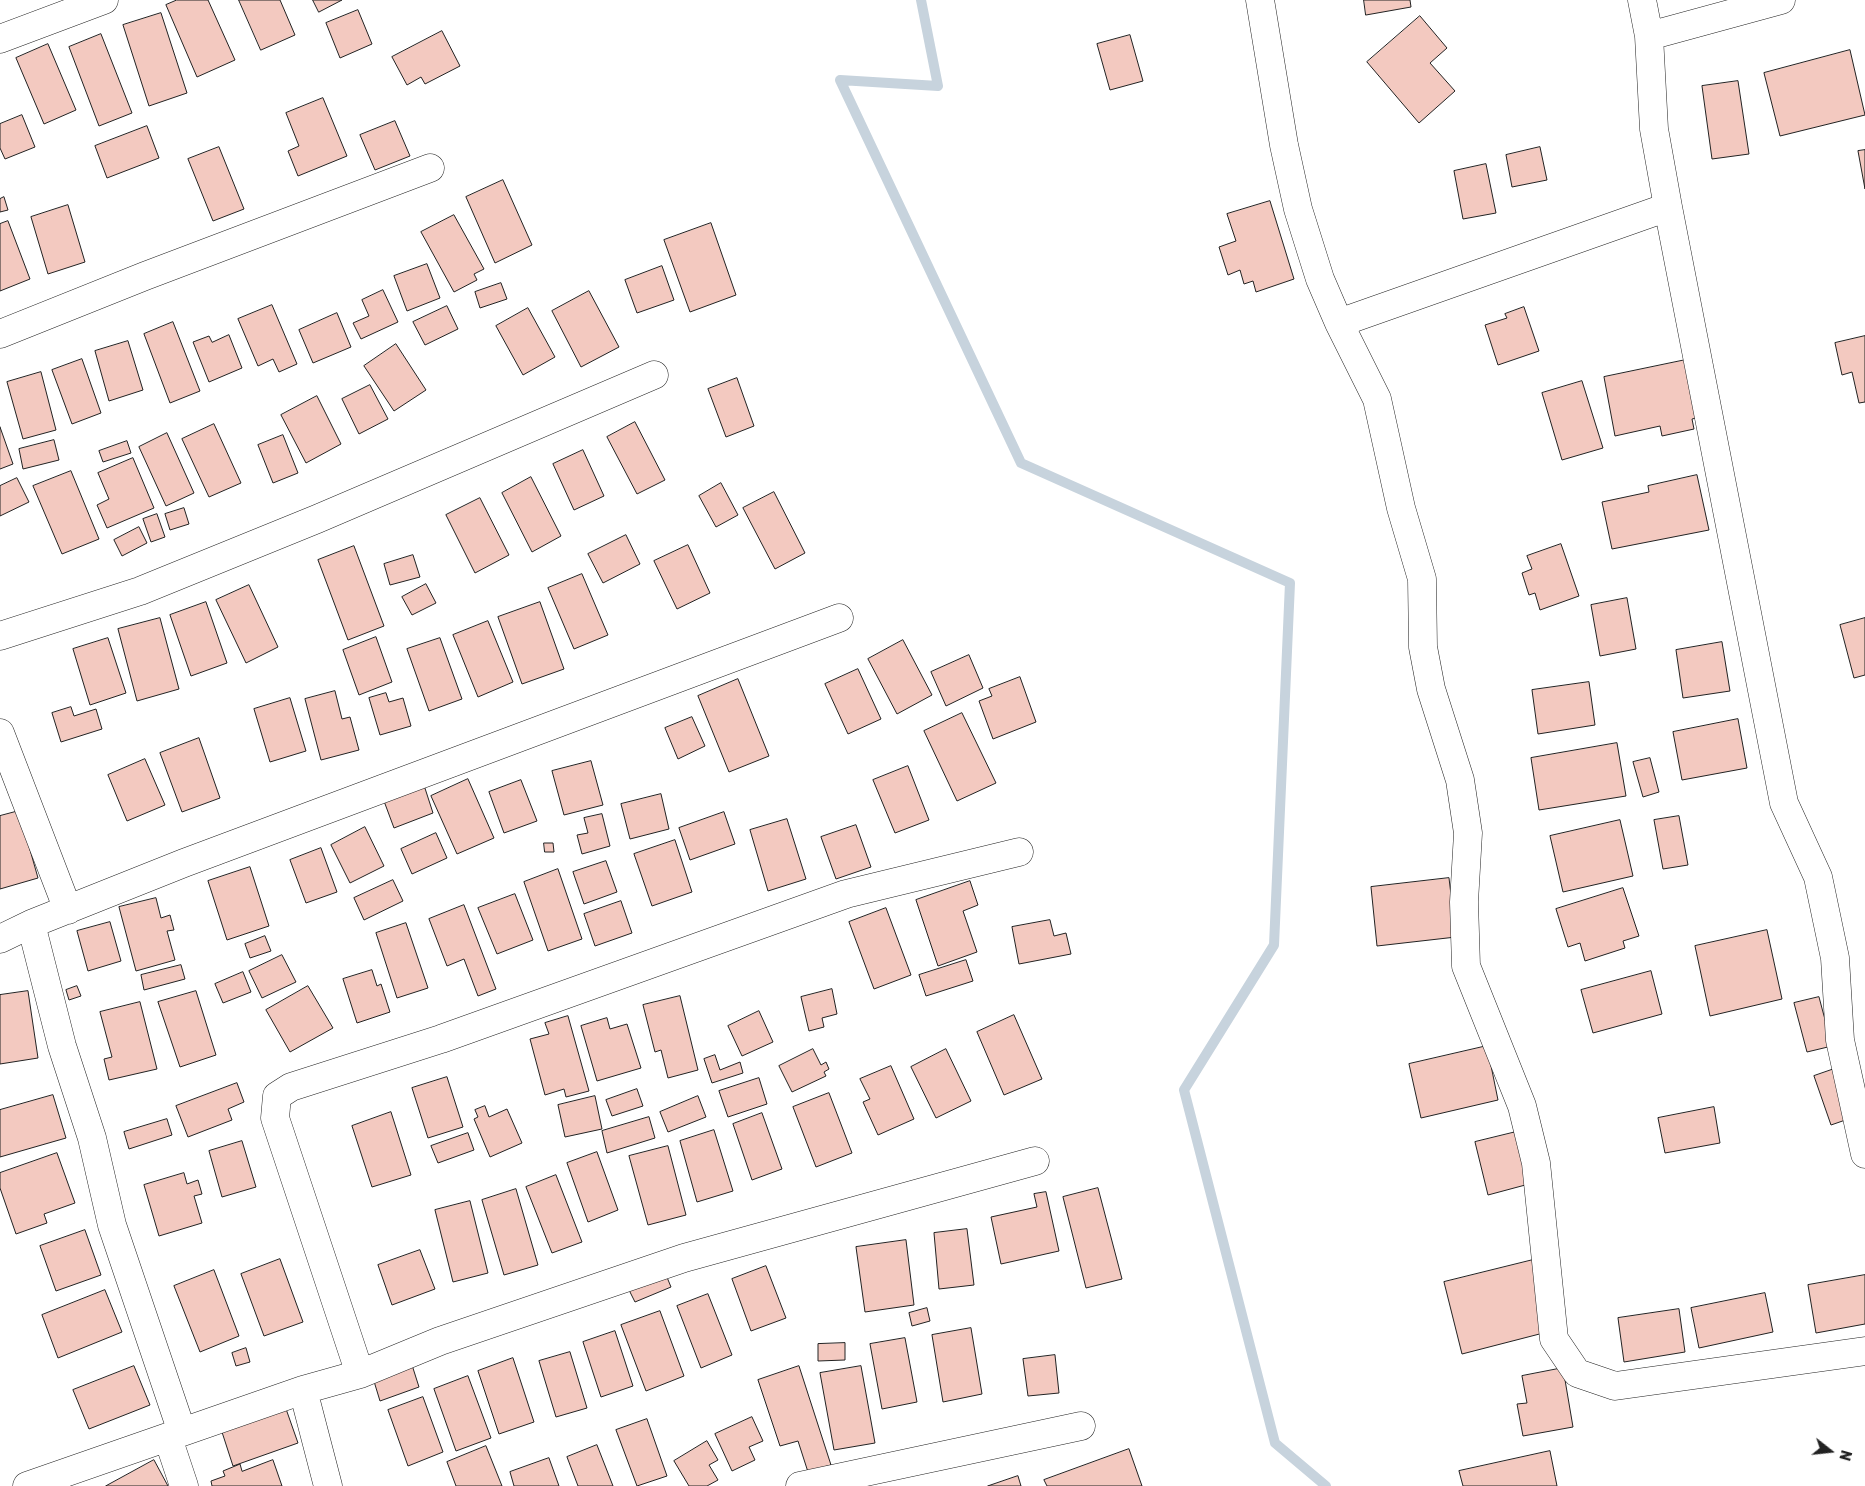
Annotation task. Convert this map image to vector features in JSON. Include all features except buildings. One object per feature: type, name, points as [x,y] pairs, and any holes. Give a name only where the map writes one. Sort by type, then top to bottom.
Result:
[{"type":"street","points":[[0,39],[104,0]]},
{"type":"street","points":[[1260,0],[1284,145],[1298,209],[1320,279],[1339,323],[1377,399],[1401,508],[1422,579],[1423,647],[1431,689],[1460,780],[1468,833],[1464,902],[1466,966],[1522,1106],[1536,1163],[1554,1339],[1577,1373],[1615,1386],[1865,1351]]},
{"type":"street","points":[[1642,0],[1648,36],[1654,129],[1668,207],[1784,803],[1818,877],[1834,958],[1840,1040],[1864,1147]]},
{"type":"street","points":[[1648,36],[1781,0]]},
{"type":"street","points":[[0,334],[145,276],[430,168]]},
{"type":"street","points":[[1339,323],[1668,207]]},
{"type":"street","points":[[0,636],[140,591],[318,519],[654,374]]},
{"type":"street","points":[[0,939],[31,924],[184,863],[839,618]]},
{"type":"street","points":[[0,732],[68,910]]},
{"type":"street","points":[[360,1374],[275,1118],[277,1096],[292,1087],[441,1039],[846,894],[1019,852]]},
{"type":"street","points":[[31,924],[62,1046],[92,1138],[112,1225],[175,1435],[184,1486]]},
{"type":"street","points":[[27,1486],[303,1390],[360,1374],[440,1341],[684,1258],[1035,1161]]},
{"type":"street","points":[[303,1390],[328,1486]]},
{"type":"street","points":[[800,1486],[1081,1426]]},
{"type":"waterway","points":[[921,0],[938,86],[840,80],[1021,463],[1290,583],[1274,945],[1184,1090],[1275,1443],[1326,1486]]}]
